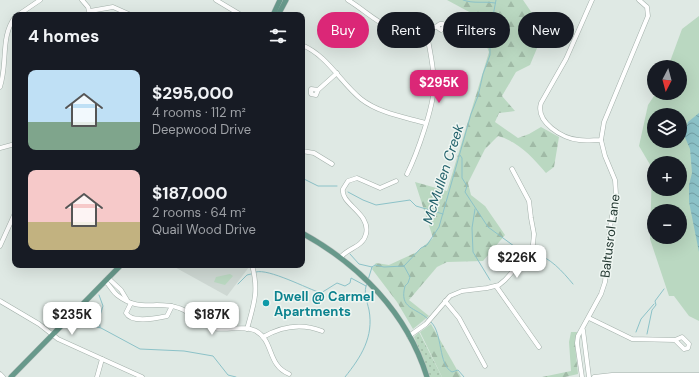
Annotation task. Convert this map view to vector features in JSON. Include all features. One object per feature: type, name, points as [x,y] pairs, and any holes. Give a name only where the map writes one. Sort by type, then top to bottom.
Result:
[{"type":"main road","points":[[274,12],[280,0]]},
{"type":"main road","points":[[280,12],[286,0]]},
{"type":"main road","points":[[305,235],[341,257],[374,287],[409,336],[427,377]]},
{"type":"main road","points":[[11,377],[118,268]]},
{"type":"street","points":[[22,12],[40,0]]},
{"type":"street","points":[[82,0],[89,12]]},
{"type":"street","points":[[216,0],[236,12]]},
{"type":"street","points":[[348,0],[377,20]]},
{"type":"street","points":[[592,0],[572,47],[541,103],[540,110],[545,123],[569,138],[579,140],[601,140]]},
{"type":"street","name":"Baltusrol Lane","points":[[582,377],[577,344],[578,336],[589,318],[605,282],[610,227],[616,190],[615,180],[605,156],[601,140],[604,122],[648,16],[647,7],[639,0]]},
{"type":"street","points":[[94,12],[113,7],[124,12]]},
{"type":"street","points":[[0,87],[3,73],[4,36],[7,27],[12,21]]},
{"type":"street","points":[[305,47],[319,55],[356,95],[369,104],[381,110],[425,123]]},
{"type":"street","points":[[407,174],[416,154],[434,87],[429,48]]},
{"type":"street","points":[[318,90],[337,73]]},
{"type":"street","points":[[0,148],[12,145]]},
{"type":"street","points":[[305,152],[314,153],[332,164]]},
{"type":"street","points":[[409,336],[429,321],[445,301],[458,292],[496,286],[505,280],[528,255],[534,239],[528,198],[512,169]]},
{"type":"street","points":[[341,257],[346,251],[362,242],[367,228],[365,220],[344,196],[342,189],[348,181],[357,178],[380,188],[396,181]]},
{"type":"street","points":[[0,246],[12,220]]},
{"type":"street","points":[[247,329],[256,295],[256,281],[253,268]]},
{"type":"street","points":[[107,279],[115,294],[129,302],[145,306],[172,306],[189,312],[207,326],[213,328],[226,330],[255,330],[263,337],[274,363],[289,374]]},
{"type":"street","points":[[496,286],[539,346]]},
{"type":"street","points":[[0,300],[39,324],[52,335],[142,377]]},
{"type":"street","points":[[445,301],[459,318],[485,366]]},
{"type":"street","points":[[129,302],[126,311],[127,314],[135,319],[168,316],[172,306]]},
{"type":"street","points":[[589,318],[632,339],[675,340]]},
{"type":"street","points":[[263,337],[271,332],[296,326],[308,326],[322,331]]},
{"type":"street","points":[[583,330],[590,377]]},
{"type":"street","points":[[97,377],[102,359]]},
{"type":"street","points":[[0,374],[3,377]]},
{"type":"street","points":[[594,377],[612,375],[699,375]]},
{"type":"shaded area","points":[[176,268],[248,268],[227,296]]},
{"type":"green space","points":[[447,0],[523,0],[531,12],[518,12],[518,48],[537,48],[530,65],[516,72],[502,96],[515,111],[499,113],[495,122],[518,138],[541,127],[559,137],[554,167],[546,173],[536,161],[519,146],[498,136],[485,149],[468,183],[471,195],[485,206],[505,235],[483,261],[447,262],[437,267],[409,300],[429,316],[413,329],[397,302],[372,269],[376,263],[389,265],[417,252],[433,238],[415,182],[447,191],[489,52],[487,48],[510,48],[510,12],[469,12]]},
{"type":"green space","points":[[699,16],[699,321],[689,316],[674,296],[669,296],[652,244],[687,244],[687,204],[651,204],[651,196],[687,196],[687,156],[647,156],[647,160],[639,146],[647,110],[647,148],[687,148],[687,108],[647,108],[651,100],[687,100],[687,60],[671,60],[682,29]]},
{"type":"green space","points":[[230,274],[233,276],[225,285],[214,282],[216,277]]},
{"type":"green space","points":[[431,324],[461,377],[442,377],[420,332]]},
{"type":"green space","points":[[419,332],[442,377],[430,377],[414,337]]},
{"type":"green space","points":[[571,332],[577,332],[575,345],[578,374],[565,377],[542,377],[571,371],[569,342]]},
{"type":"water","points":[[699,113],[699,252],[689,202],[689,185],[692,173],[690,149],[687,142],[688,122]]},
{"type":"waterway","points":[[463,0],[471,2],[495,3]]},
{"type":"waterway","name":"McMullen Creek","points":[[372,267],[375,265],[384,267],[404,266],[421,248],[427,245],[439,227],[471,114],[490,55],[490,32],[496,0]]},
{"type":"waterway","points":[[460,155],[462,158],[462,178],[467,186],[465,192],[488,227],[518,249],[527,251]]},
{"type":"waterway","points":[[305,180],[318,186],[337,186]]},
{"type":"waterway","points":[[348,192],[376,205],[410,200],[416,206],[443,214]]},
{"type":"waterway","points":[[475,209],[472,228],[473,252],[490,280]]},
{"type":"waterway","points":[[534,253],[546,258],[573,284]]},
{"type":"waterway","points":[[350,254],[359,264],[372,267]]},
{"type":"waterway","points":[[404,266],[410,277],[405,286],[404,299],[409,307],[428,319]]},
{"type":"waterway","name":"McMullen Creek","points":[[368,280],[372,267]]},
{"type":"waterway","points":[[256,272],[269,273],[321,293],[337,283],[345,286],[350,283],[351,278],[366,286]]},
{"type":"waterway","points":[[238,284],[247,275],[251,274]]},
{"type":"waterway","name":"McMullen Creek","points":[[345,377],[361,354],[368,338],[370,320],[365,293],[367,283]]},
{"type":"waterway","points":[[647,334],[652,310],[656,305],[655,301],[664,289]]},
{"type":"waterway","points":[[99,295],[103,306],[99,319],[100,327]]},
{"type":"waterway","points":[[636,332],[641,319],[654,304]]},
{"type":"waterway","points":[[72,321],[101,328],[140,349],[184,351],[213,356],[228,375],[236,377]]},
{"type":"waterway","points":[[431,322],[437,333],[444,363],[452,372],[458,370],[464,377]]},
{"type":"place","name":"Dwell @ Carmel Apartments","points":[[266,303]]}]
